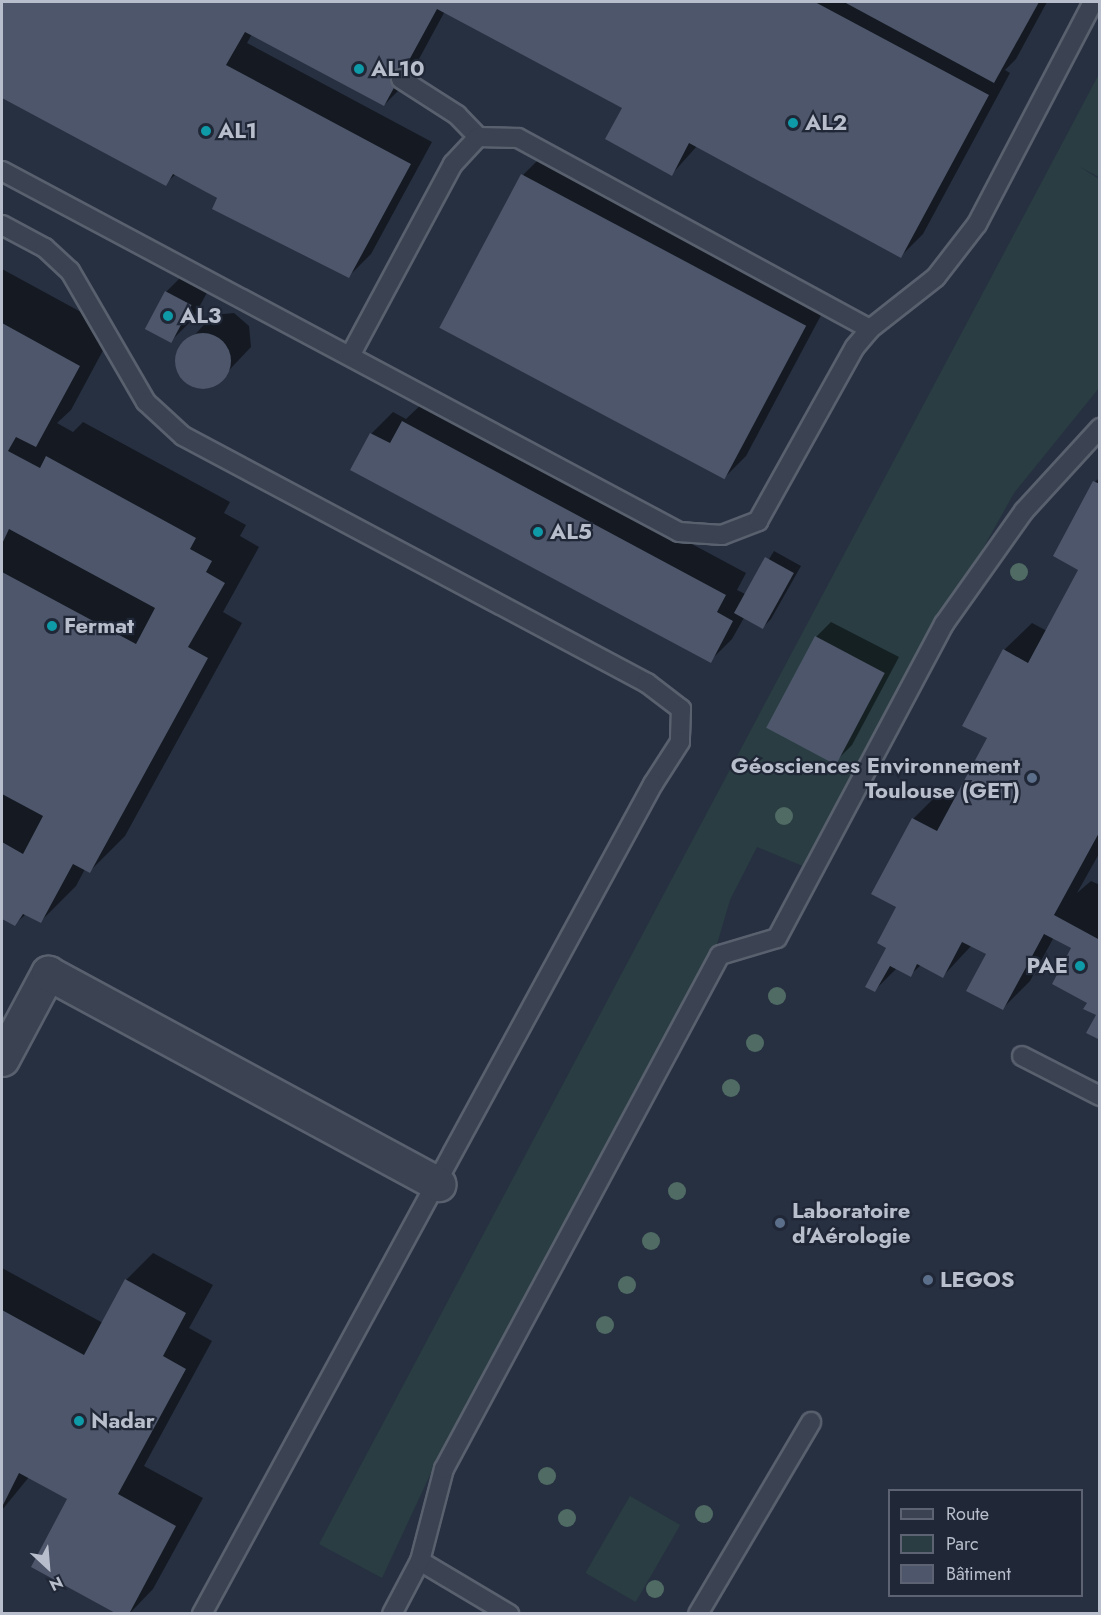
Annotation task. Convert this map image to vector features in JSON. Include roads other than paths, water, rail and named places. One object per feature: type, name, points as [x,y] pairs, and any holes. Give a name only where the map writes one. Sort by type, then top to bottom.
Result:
[{"type":"street","points":[[2,1059],[48,973],[439,1184]]},
{"type":"lane","points":[[2,171],[351,354],[679,532],[702,537],[740,530],[758,521],[845,363],[870,329],[936,277],[977,224],[1093,2]]},
{"type":"lane","points":[[401,79],[457,115],[478,137],[518,138],[870,329]]},
{"type":"lane","points":[[351,354],[453,164],[478,137]]},
{"type":"lane","points":[[2,225],[45,248],[70,271],[146,402],[183,436],[647,682],[681,709],[680,742],[653,784],[439,1184],[403,1242],[202,1614]]},
{"type":"lane","points":[[392,1614],[420,1562],[444,1469],[720,955],[777,938],[944,624],[1024,511],[1100,428]]},
{"type":"lane","points":[[1022,1056],[1100,1096]]},
{"type":"lane","points":[[698,1614],[811,1422]]},
{"type":"lane","points":[[420,1562],[509,1614]]},
{"type":"place","name":"AL10","points":[[359,69]]},
{"type":"place","name":"AL2","points":[[793,123]]},
{"type":"place","name":"AL1","points":[[206,131]]},
{"type":"place","name":"AL3","points":[[168,316]]},
{"type":"place","name":"AL5","points":[[538,532]]},
{"type":"place","name":"Fermat","points":[[52,626]]},
{"type":"place","name":"Géosciences Environnement Toulouse (GET)","points":[[1032,778]]},
{"type":"place","name":"PAE","points":[[1080,966]]},
{"type":"place","name":"Laboratoire d'Aérologie","points":[[780,1223]]},
{"type":"place","name":"LEGOS","points":[[928,1280]]},
{"type":"place","name":"Nadar","points":[[79,1421]]}]
